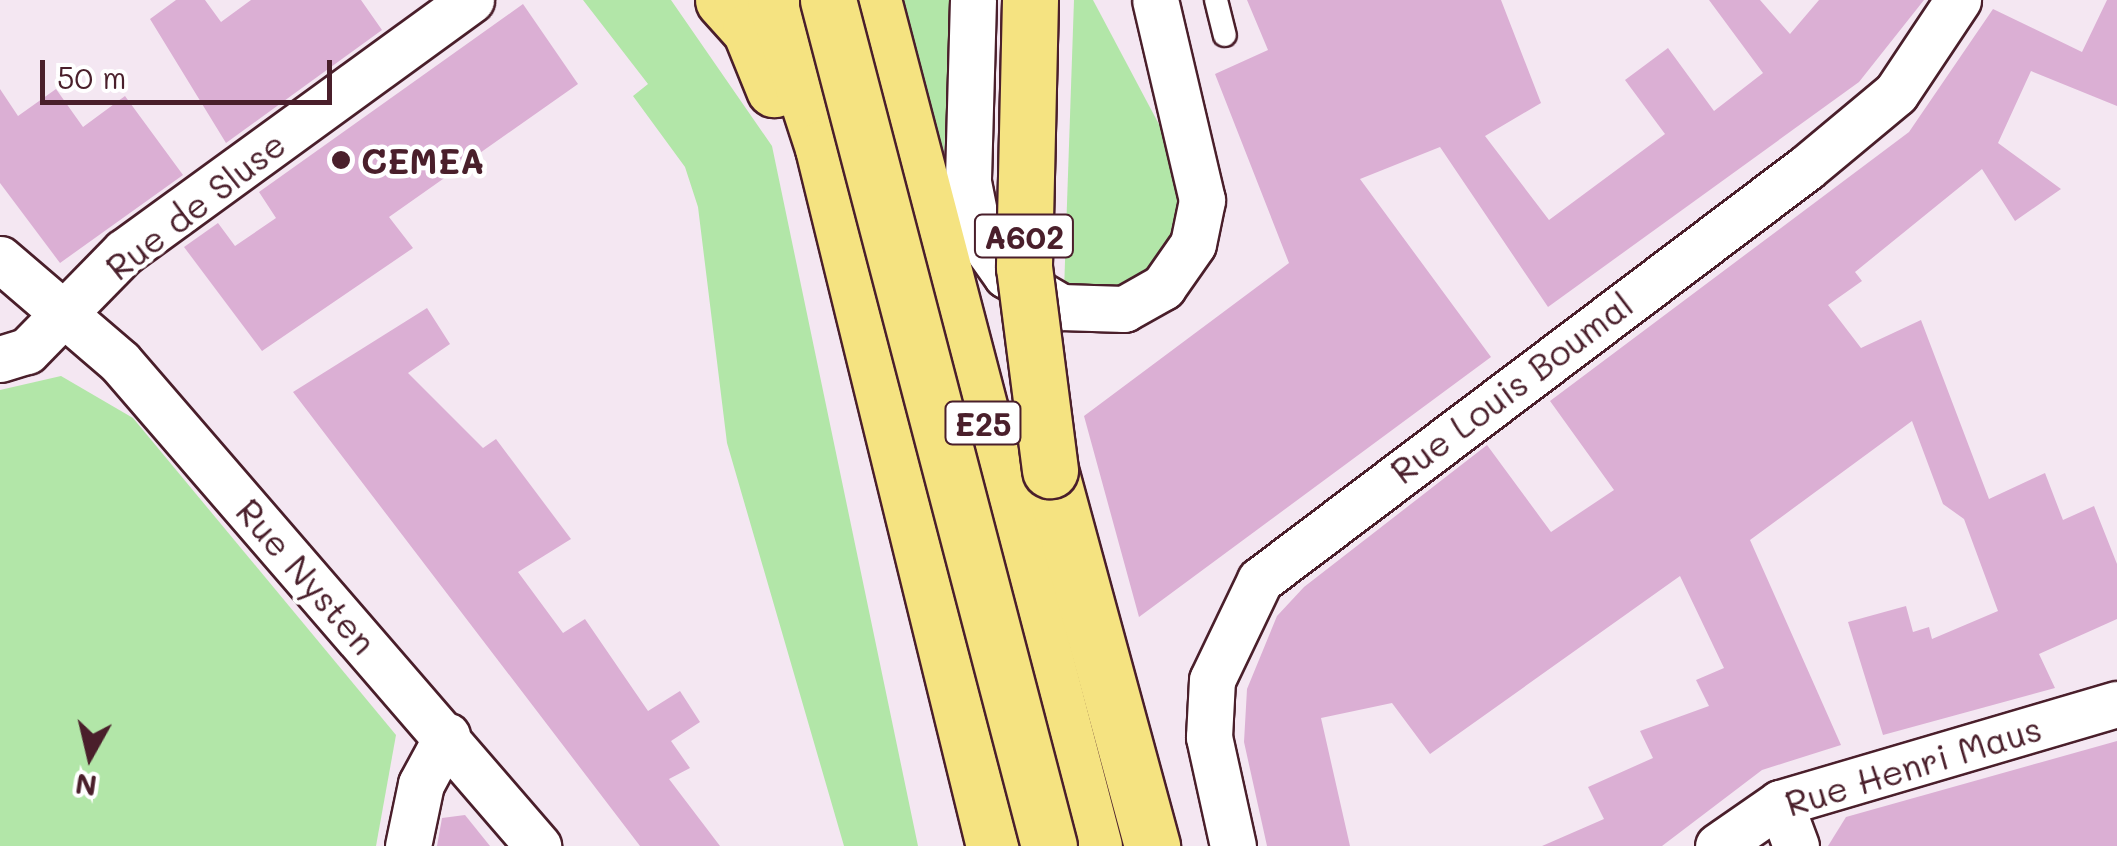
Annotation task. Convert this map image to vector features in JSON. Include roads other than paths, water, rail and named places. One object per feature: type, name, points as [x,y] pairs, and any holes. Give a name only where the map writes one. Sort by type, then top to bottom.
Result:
[{"type":"highway","points":[[723,0],[768,72],[856,307]]},
{"type":"highway","points":[[775,0],[823,148],[856,307],[994,846]]},
{"type":"highway","name":"E25","points":[[828,0],[1048,846]]},
{"type":"highway","name":"E25","points":[[874,0],[1094,846]]},
{"type":"highway","name":"A602","points":[[1030,0],[1024,267],[1036,392],[1152,846]]},
{"type":"street","points":[[973,0],[968,182],[979,237],[1006,275],[1060,307],[1124,309],[1163,288],[1193,244],[1202,200],[1161,20]]},
{"type":"street","name":"Rue Louis Boumal","points":[[1232,846],[1209,738],[1212,680],[1260,580],[1806,168],[1896,94],[1958,0]]},
{"type":"street","name":"Rue de Sluse","points":[[0,359],[27,350],[124,252],[452,7]]},
{"type":"street","name":"Rue Nysten","points":[[0,259],[69,311],[447,736],[538,846]]},
{"type":"street","name":"Rue Henri Maus","points":[[1718,846],[1780,803],[2117,704]]},
{"type":"street","points":[[408,846],[420,784],[447,736]]},
{"type":"street","points":[[1780,803],[1796,846]]},
{"type":"lane","points":[[1139,0],[1161,20]]},
{"type":"lane","points":[[1216,0],[1225,35]]},
{"type":"place","name":"CEMEA","points":[[341,160]]}]
